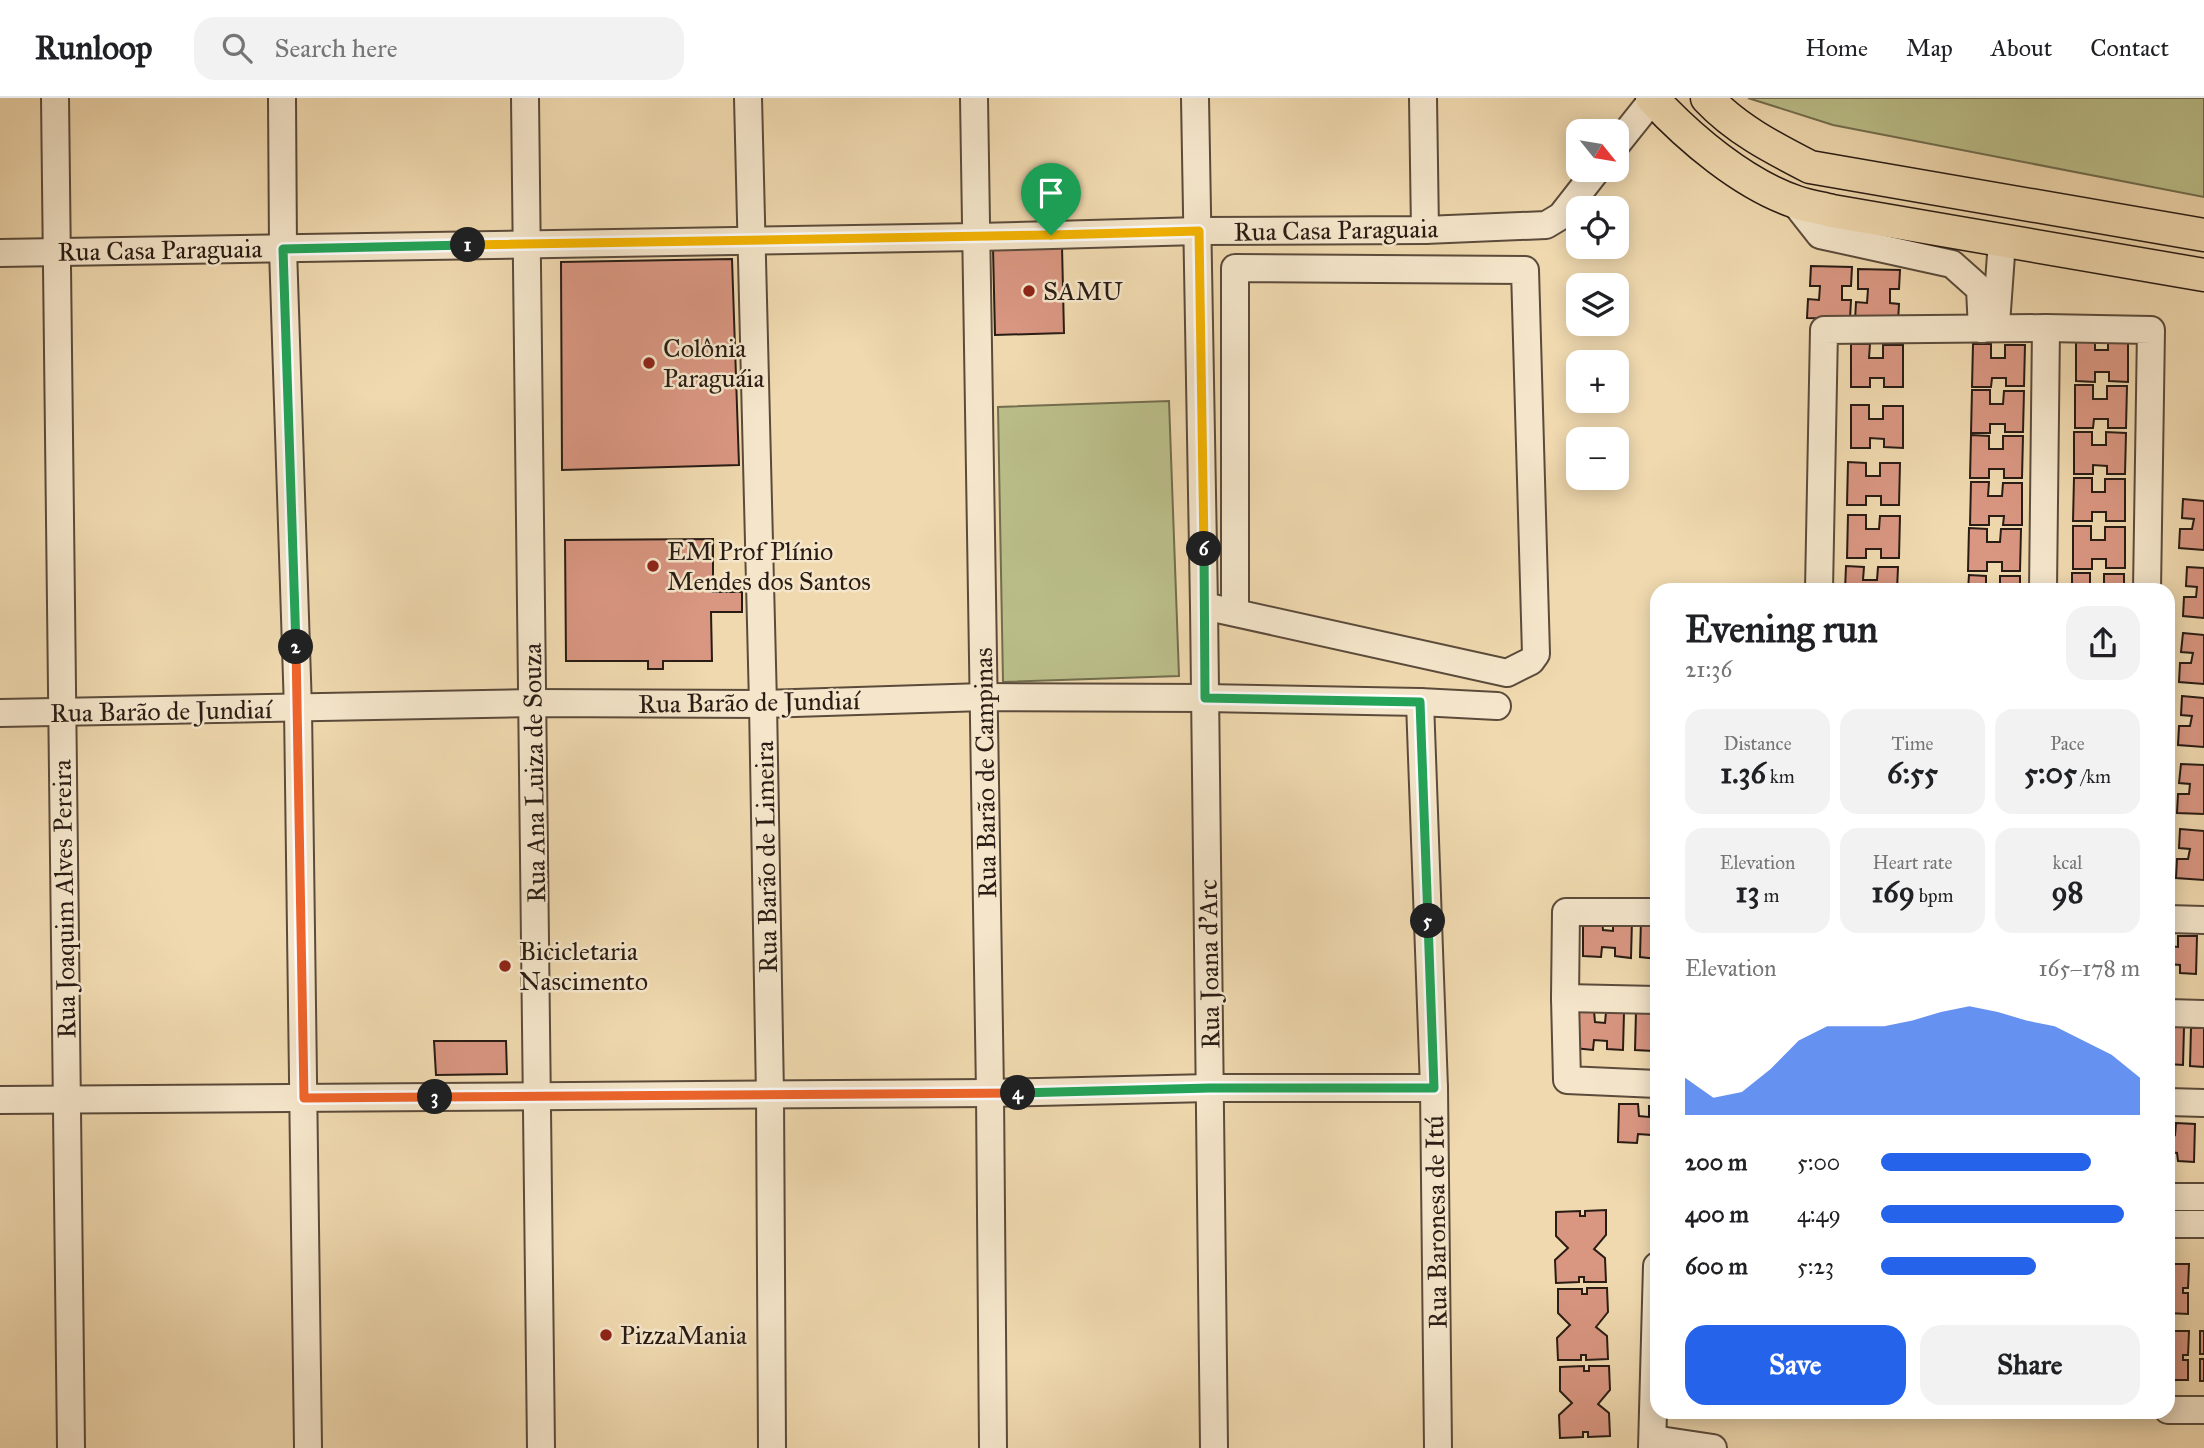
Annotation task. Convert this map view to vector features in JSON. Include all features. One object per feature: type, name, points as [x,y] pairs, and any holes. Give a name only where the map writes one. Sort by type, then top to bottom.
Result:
[{"type":"main road","points":[[1652,98],[1679,126],[1717,157],[1753,181],[1794,202],[1832,211],[2204,275]]},
{"type":"main road","points":[[1707,98],[1742,128],[1774,149],[1810,167],[2204,235]]},
{"type":"main road","points":[[2071,252],[2078,213]]},
{"type":"street","name":"Rua Joaquim Alves Pereira","points":[[55,98],[71,1448]]},
{"type":"street","points":[[282,98],[283,249],[299,709],[308,1448]]},
{"type":"street","name":"Rua Ana Luiza de Souza","points":[[525,98],[541,1448]]},
{"type":"street","name":"Rua Barão de Limeira","points":[[748,98],[770,1095],[772,1448]]},
{"type":"street","name":"Rua Barão de Campinas","points":[[974,98],[993,1448]]},
{"type":"street","name":"Rua Joana d'Arc","points":[[1195,98],[1199,231],[1214,1448]]},
{"type":"street","points":[[1423,98],[1425,229]]},
{"type":"street","points":[[1629,128],[1652,98]]},
{"type":"street","name":"Rua Casa Paraguaia","points":[[0,253],[1546,225],[1561,216],[1588,182]]},
{"type":"street","points":[[1794,202],[1820,235],[1952,264],[1980,289],[1989,329]]},
{"type":"street","points":[[1989,329],[2002,241]]},
{"type":"street","points":[[1204,606],[1507,673],[1531,661],[1536,654],[1525,270],[1235,268],[1235,612]]},
{"type":"street","points":[[2043,583],[2046,328]]},
{"type":"street","points":[[1819,583],[1824,330],[2046,328],[2151,330],[2147,583]]},
{"type":"street","name":"Rua Barão de Jundiaí","points":[[0,713],[533,703],[763,704],[984,697],[1205,698],[1497,706]]},
{"type":"street","name":"Rua Baronesa de Itú","points":[[1420,702],[1434,1088],[1438,1448]]},
{"type":"street","points":[[1650,912],[1566,912],[1565,998],[1567,1080],[1650,1084]]},
{"type":"street","points":[[2175,919],[2204,920]]},
{"type":"street","points":[[1565,998],[1650,1000]]},
{"type":"street","points":[[2175,1013],[2204,1014]]},
{"type":"street","points":[[0,1100],[1434,1088]]},
{"type":"street","points":[[2175,1102],[2204,1103]]},
{"type":"street","points":[[2175,1196],[2204,1197]]},
{"type":"street","points":[[2175,1224],[2204,1224]]},
{"type":"street","points":[[2175,1410],[2204,1410]]},
{"type":"street","points":[[1654,1419],[1653,1444],[1713,1448]]},
{"type":"green space","points":[[1748,98],[2204,98],[2204,197],[1833,125]]},
{"type":"green space","points":[[1169,401],[1179,676],[1003,682],[998,407]]},
{"type":"building","name":"SAMU","points":[[1062,246],[1064,333],[995,335],[993,248]]},
{"type":"building","name":"Colônia Paraguáia","points":[[732,259],[739,465],[562,470],[561,262]]},
{"type":"building","points":[[1811,266],[1852,267],[1851,286],[1842,286],[1842,300],[1851,300],[1850,319],[1807,318],[1808,299],[1819,300],[1820,286],[1810,286]]},
{"type":"building","points":[[1858,269],[1900,270],[1899,289],[1890,289],[1890,303],[1899,304],[1898,322],[1855,321],[1856,302],[1867,303],[1868,289],[1858,289]]},
{"type":"building","points":[[2076,339],[2095,339],[2095,350],[2108,350],[2108,340],[2128,340],[2128,382],[2109,381],[2109,372],[2095,372],[2095,382],[2076,381]]},
{"type":"building","points":[[1851,344],[1870,344],[1869,358],[1883,358],[1883,345],[1903,345],[1903,387],[1884,387],[1884,378],[1870,378],[1870,387],[1851,387]]},
{"type":"building","points":[[1973,344],[1991,344],[1991,358],[2005,358],[2005,345],[2025,345],[2024,386],[2006,386],[2006,378],[1992,378],[1991,387],[1972,387]]},
{"type":"building","points":[[2075,385],[2093,385],[2093,399],[2107,399],[2107,386],[2127,386],[2126,428],[2108,428],[2108,419],[2094,419],[2093,428],[2075,428]]},
{"type":"building","points":[[1972,390],[1990,390],[1990,404],[2003,404],[2004,391],[2024,391],[2023,432],[2005,432],[2005,424],[1990,424],[1990,433],[1971,433]]},
{"type":"building","points":[[1851,405],[1869,405],[1869,419],[1883,419],[1883,406],[1903,406],[1903,448],[1884,447],[1884,439],[1870,438],[1870,448],[1851,448]]},
{"type":"building","points":[[2074,432],[2092,432],[2092,445],[2106,445],[2106,432],[2126,433],[2125,474],[2107,474],[2107,466],[2093,465],[2093,474],[2074,474]]},
{"type":"building","points":[[1971,435],[1989,436],[1989,449],[2003,449],[2003,436],[2023,436],[2022,478],[2004,478],[2004,469],[1989,469],[1989,478],[1970,478]]},
{"type":"building","points":[[1848,462],[1866,463],[1866,476],[1880,476],[1880,463],[1900,463],[1899,505],[1881,505],[1881,496],[1866,496],[1866,505],[1847,505]]},
{"type":"building","points":[[2074,478],[2092,478],[2092,492],[2105,492],[2105,479],[2125,479],[2125,521],[2106,521],[2106,512],[2092,512],[2092,521],[2073,521]]},
{"type":"building","points":[[1971,482],[1989,482],[1988,496],[2002,496],[2003,483],[2022,483],[2022,525],[2003,525],[2004,516],[1989,516],[1989,525],[1970,525]]},
{"type":"building","points":[[2183,499],[2204,501],[2204,550],[2179,548],[2180,529],[2192,529],[2194,519],[2182,518]]},
{"type":"building","points":[[1848,515],[1866,515],[1866,529],[1879,529],[1880,516],[1900,516],[1899,558],[1881,558],[1881,549],[1866,549],[1866,558],[1847,558]]},
{"type":"building","points":[[2073,526],[2091,526],[2091,540],[2105,540],[2105,527],[2125,527],[2125,568],[2106,568],[2106,559],[2092,559],[2092,569],[2073,569]]},
{"type":"building","points":[[1969,528],[1987,529],[1987,542],[2000,542],[2001,529],[2021,529],[2020,571],[2002,571],[2002,562],[1987,562],[1987,571],[1968,571]]},
{"type":"building","points":[[713,539],[713,592],[742,592],[742,612],[711,612],[712,661],[663,661],[663,669],[648,669],[648,661],[566,661],[565,540]]},
{"type":"building","points":[[1846,566],[1864,567],[1863,580],[1877,580],[1878,567],[1898,567],[1897,583],[1845,583]]},
{"type":"building","points":[[2187,567],[2204,568],[2204,618],[2183,616],[2184,597],[2196,597],[2197,587],[2186,586]]},
{"type":"building","points":[[2072,573],[2090,573],[2090,583],[2072,583]]},
{"type":"building","points":[[2104,574],[2124,574],[2124,583],[2104,583]]},
{"type":"building","points":[[1969,575],[1986,576],[1986,583],[1968,583]]},
{"type":"building","points":[[2000,576],[2020,576],[2020,583],[2000,583]]},
{"type":"building","points":[[2183,633],[2204,635],[2204,684],[2179,682],[2180,663],[2191,663],[2193,653],[2181,652]]},
{"type":"building","points":[[2182,696],[2204,698],[2204,747],[2178,745],[2179,726],[2190,726],[2192,716],[2181,715]]},
{"type":"building","points":[[2181,764],[2204,765],[2204,814],[2177,813],[2178,794],[2189,794],[2190,784],[2179,783]]},
{"type":"building","points":[[2180,829],[2204,831],[2204,880],[2176,878],[2177,859],[2188,859],[2190,849],[2179,848]]},
{"type":"building","points":[[1583,918],[1602,918],[1603,930],[1613,931],[1613,919],[1632,920],[1631,958],[1615,956],[1615,948],[1602,947],[1601,957],[1583,956]]},
{"type":"building","points":[[1641,919],[1650,920],[1650,958],[1640,957]]},
{"type":"building","points":[[2178,936],[2197,936],[2196,974],[2180,973],[2180,965],[2175,965],[2175,947],[2178,947]]},
{"type":"building","points":[[1575,1010],[1594,1011],[1595,1022],[1605,1023],[1606,1012],[1624,1012],[1623,1050],[1607,1049],[1607,1041],[1594,1040],[1593,1050],[1574,1048]]},
{"type":"building","points":[[1636,1011],[1650,1012],[1650,1051],[1635,1050]]},
{"type":"building","points":[[2175,1026],[2184,1027],[2183,1065],[2175,1064]]},
{"type":"building","points":[[2191,1028],[2204,1028],[2204,1067],[2190,1066]]},
{"type":"building","points":[[434,1041],[506,1041],[507,1074],[436,1075]]},
{"type":"building","points":[[1619,1104],[1638,1104],[1639,1116],[1649,1117],[1650,1106],[1650,1135],[1638,1134],[1637,1143],[1618,1142]]},
{"type":"building","points":[[2176,1123],[2195,1124],[2194,1162],[2178,1161]]},
{"type":"building","points":[[1606,1210],[1606,1235],[1594,1249],[1605,1258],[1606,1282],[1584,1282],[1584,1277],[1579,1277],[1579,1282],[1556,1283],[1555,1260],[1568,1248],[1556,1236],[1556,1212],[1580,1211],[1580,1216],[1585,1216],[1585,1211]]},
{"type":"building","points":[[2175,1264],[2189,1264],[2188,1288],[2183,1288],[2183,1293],[2188,1293],[2188,1314],[2175,1313]]},
{"type":"building","points":[[1587,1288],[1607,1288],[1608,1312],[1596,1327],[1607,1336],[1608,1359],[1586,1360],[1586,1355],[1581,1355],[1581,1360],[1558,1360],[1557,1338],[1570,1325],[1558,1313],[1558,1289],[1582,1289],[1582,1294],[1587,1294]]},
{"type":"building","points":[[2175,1331],[2189,1331],[2188,1355],[2183,1355],[2183,1360],[2188,1360],[2188,1380],[2175,1380]]},
{"type":"building","points":[[2200,1331],[2204,1331],[2204,1354],[2200,1354]]},
{"type":"building","points":[[2200,1359],[2204,1359],[2204,1381],[2200,1381]]},
{"type":"building","points":[[1584,1366],[1584,1371],[1589,1371],[1589,1366],[1609,1366],[1610,1390],[1598,1404],[1609,1413],[1610,1436],[1588,1437],[1588,1432],[1583,1432],[1583,1437],[1560,1438],[1559,1415],[1572,1403],[1560,1391],[1560,1367]]},
{"type":"place","name":"SAMU","points":[[1029,291]]},
{"type":"place","name":"Colônia Paraguáia","points":[[649,363]]},
{"type":"place","name":"EM Prof Plínio Mendes dos Santos","points":[[653,566]]},
{"type":"place","name":"Bicicletaria Nascimento","points":[[505,966]]},
{"type":"place","name":"PizzaMania","points":[[606,1335]]},
{"type":"route","points":[[1199,231],[1205,698],[1420,702],[1434,1088],[304,1098],[299,709],[283,249],[1051,235],[1199,231]]}]
